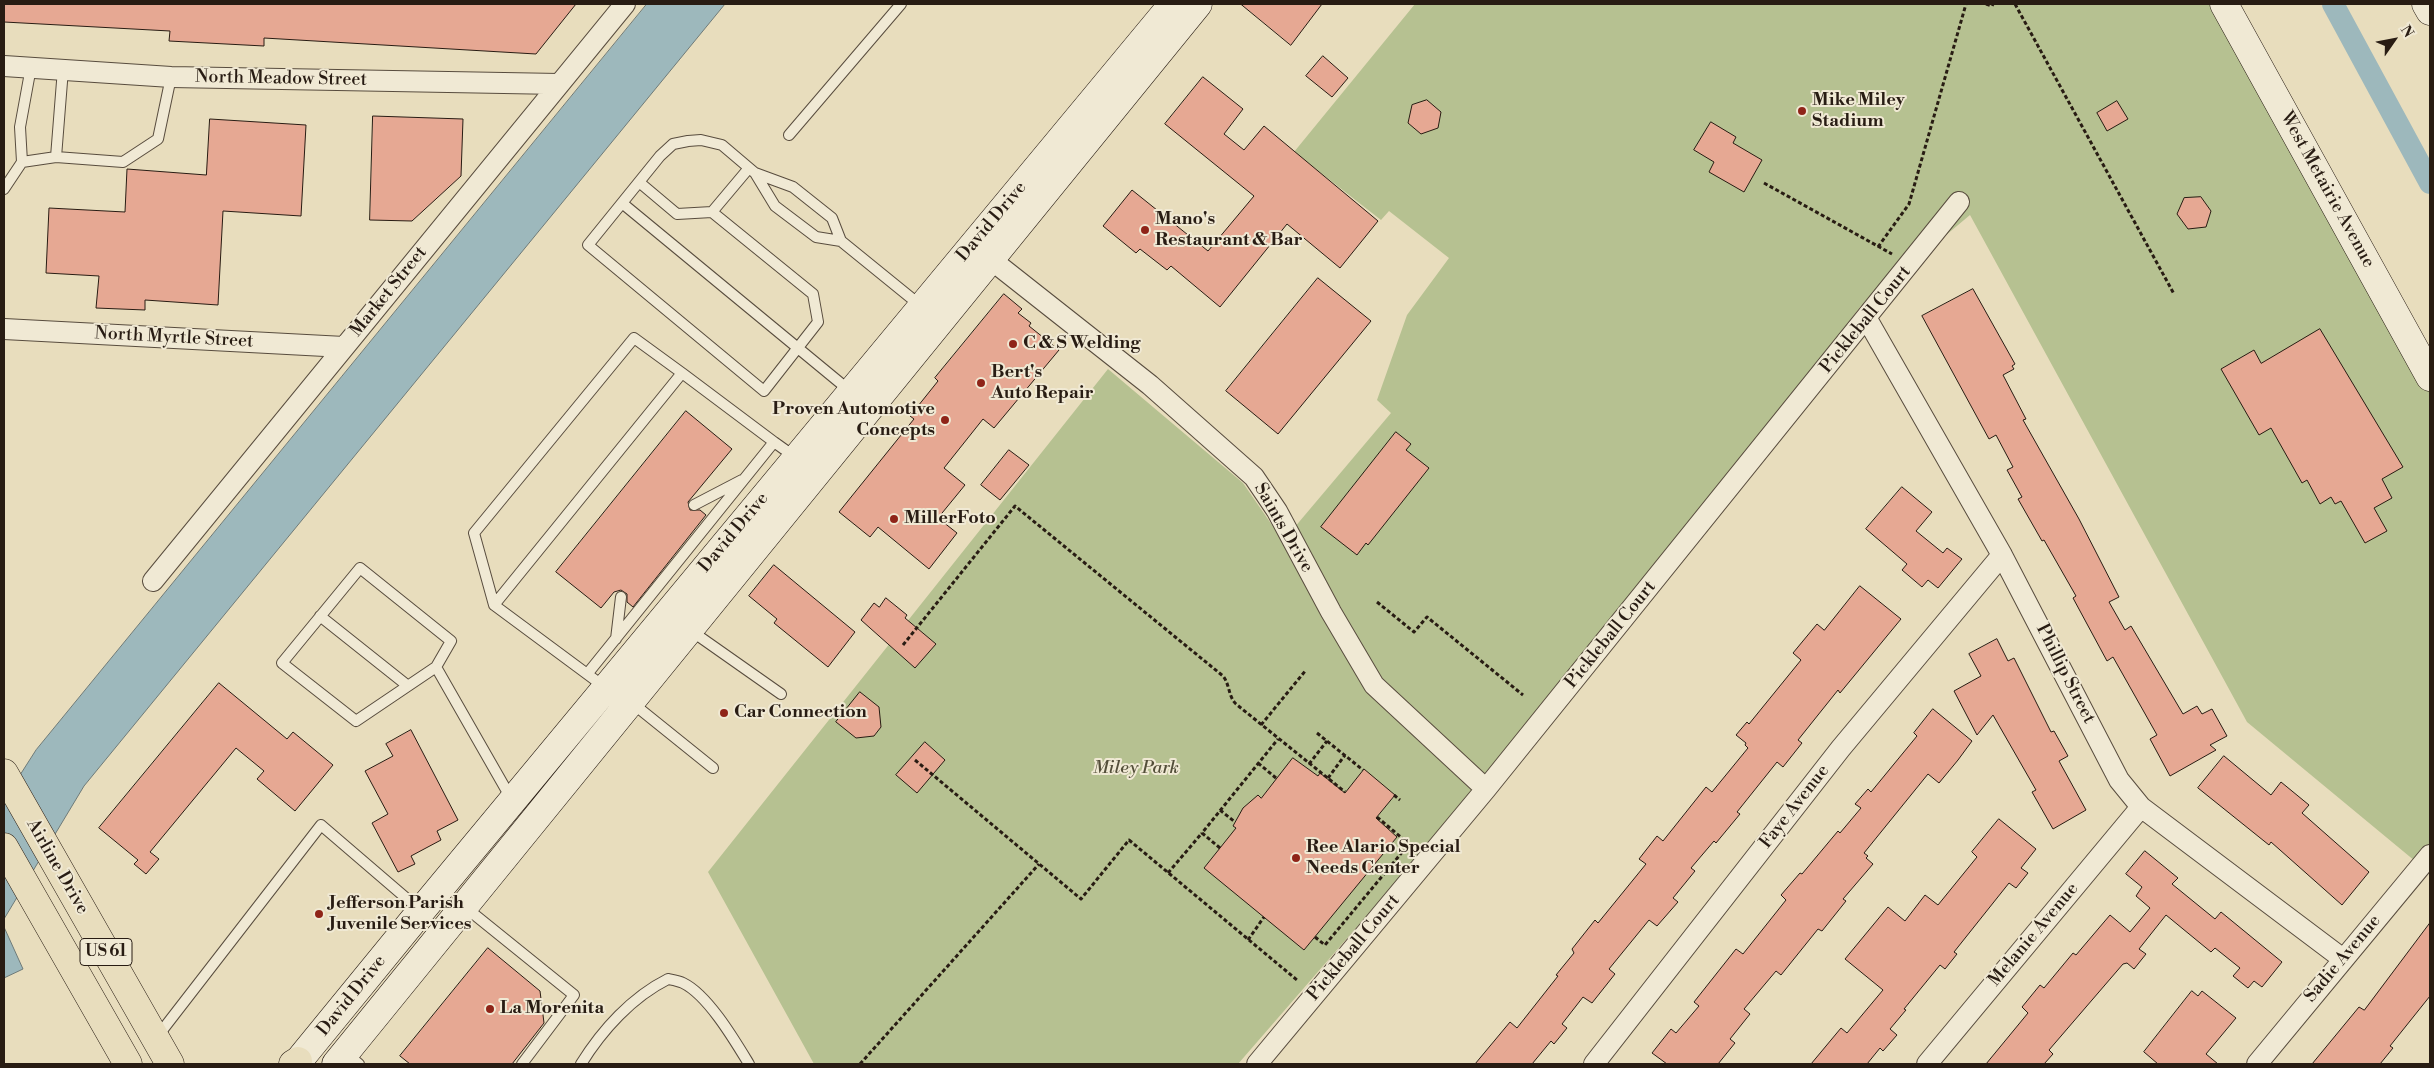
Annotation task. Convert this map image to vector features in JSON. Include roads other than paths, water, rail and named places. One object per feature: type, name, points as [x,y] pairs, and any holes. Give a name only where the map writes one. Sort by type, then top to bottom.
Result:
[{"type":"highway","name":"Airline Drive","points":[[8,782],[170,1064]]},
{"type":"highway","name":"Airline Drive","points":[[4,847],[128,1064]]},
{"type":"main road","name":"David Drive","points":[[347,1060],[464,907],[689,629],[1173,4]]},
{"type":"main road","name":"David Drive","points":[[296,1063],[512,800],[597,681],[796,457],[922,306],[979,254],[1198,4]]},
{"type":"main road","name":"West Metairie Avenue","points":[[2224,4],[2430,377]]},
{"type":"main road","points":[[2426,4],[2430,12]]},
{"type":"street","name":"Market Street","points":[[153,581],[625,4]]},
{"type":"street","name":"North Meadow Street","points":[[4,66],[172,77],[559,84]]},
{"type":"street","name":"Pickleball Court","points":[[1257,1064],[1486,789],[1868,319],[1959,202]]},
{"type":"street","name":"Saints Drive","points":[[979,254],[1150,385],[1254,477],[1278,511],[1331,612],[1374,685],[1486,789]]},
{"type":"street","name":"Phillip Street","points":[[1868,319],[2002,556],[2119,780],[2141,807],[2343,959]]},
{"type":"street","name":"North Myrtle Street","points":[[4,329],[344,348]]},
{"type":"street","name":"Faye Avenue","points":[[1594,1064],[1835,756],[2002,556]]},
{"type":"street","name":"Melanie Avenue","points":[[1927,1064],[2141,807]]},
{"type":"street","name":"Sadie Avenue","points":[[2257,1064],[2430,855]]},
{"type":"lane","points":[[789,135],[901,4]]},
{"type":"lane","points":[[4,189],[22,162],[20,127],[31,67]]},
{"type":"lane","points":[[56,157],[63,69]]},
{"type":"lane","points":[[22,162],[56,157],[124,162],[158,140],[172,77]]},
{"type":"lane","points":[[639,182],[677,214],[712,212],[813,294],[818,322],[764,391],[588,245],[639,182],[673,144],[688,140],[702,140],[722,145],[752,170],[793,187],[832,218],[841,241]]},
{"type":"lane","points":[[712,212],[752,170]]},
{"type":"lane","points":[[752,170],[775,206],[816,237],[841,241],[922,306]]},
{"type":"lane","points":[[622,203],[851,392]]},
{"type":"lane","points":[[774,442],[616,640],[597,681],[494,605],[474,533],[634,338],[796,457]]},
{"type":"lane","points":[[494,605],[682,373]]},
{"type":"lane","points":[[694,505],[745,478]]},
{"type":"lane","points":[[360,568],[451,641],[436,667],[356,721],[282,663],[360,568]]},
{"type":"lane","points":[[616,640],[621,597]]},
{"type":"lane","points":[[320,616],[408,686]]},
{"type":"lane","points":[[689,629],[780,694]]},
{"type":"lane","points":[[436,667],[512,800]]},
{"type":"lane","points":[[630,702],[713,768]]},
{"type":"lane","points":[[155,1039],[321,825],[421,911]]},
{"type":"lane","points":[[464,907],[574,995],[522,1064]]},
{"type":"lane","points":[[581,1064],[596,1039],[648,990],[668,978],[683,983],[699,995],[727,1029],[749,1064]]},
{"type":"water","points":[[647,4],[725,4],[84,786],[4,919],[4,800],[36,750]]},
{"type":"water","points":[[4,927],[23,969],[4,978]]},
{"type":"waterway","points":[[2333,4],[2430,183]]},
{"type":"place","name":"Mike Miley Stadium","points":[[1802,111]]},
{"type":"place","name":"Mano's Restaurant & Bar","points":[[1145,230]]},
{"type":"place","name":"C & S Welding","points":[[1013,344]]},
{"type":"place","name":"Bert's Auto Repair","points":[[981,383]]},
{"type":"place","name":"Proven Automotive Concepts","points":[[945,420]]},
{"type":"place","name":"MillerFoto","points":[[894,519]]},
{"type":"place","name":"Car Connection","points":[[724,713]]},
{"type":"place","name":"Ree Alario Special Needs Center","points":[[1296,858]]},
{"type":"place","name":"Jefferson Parish Juvenile Services","points":[[319,914]]},
{"type":"place","name":"La Morenita","points":[[490,1009]]},
{"type":"park label","name":"Miley Park","points":[[1136,769]]}]
